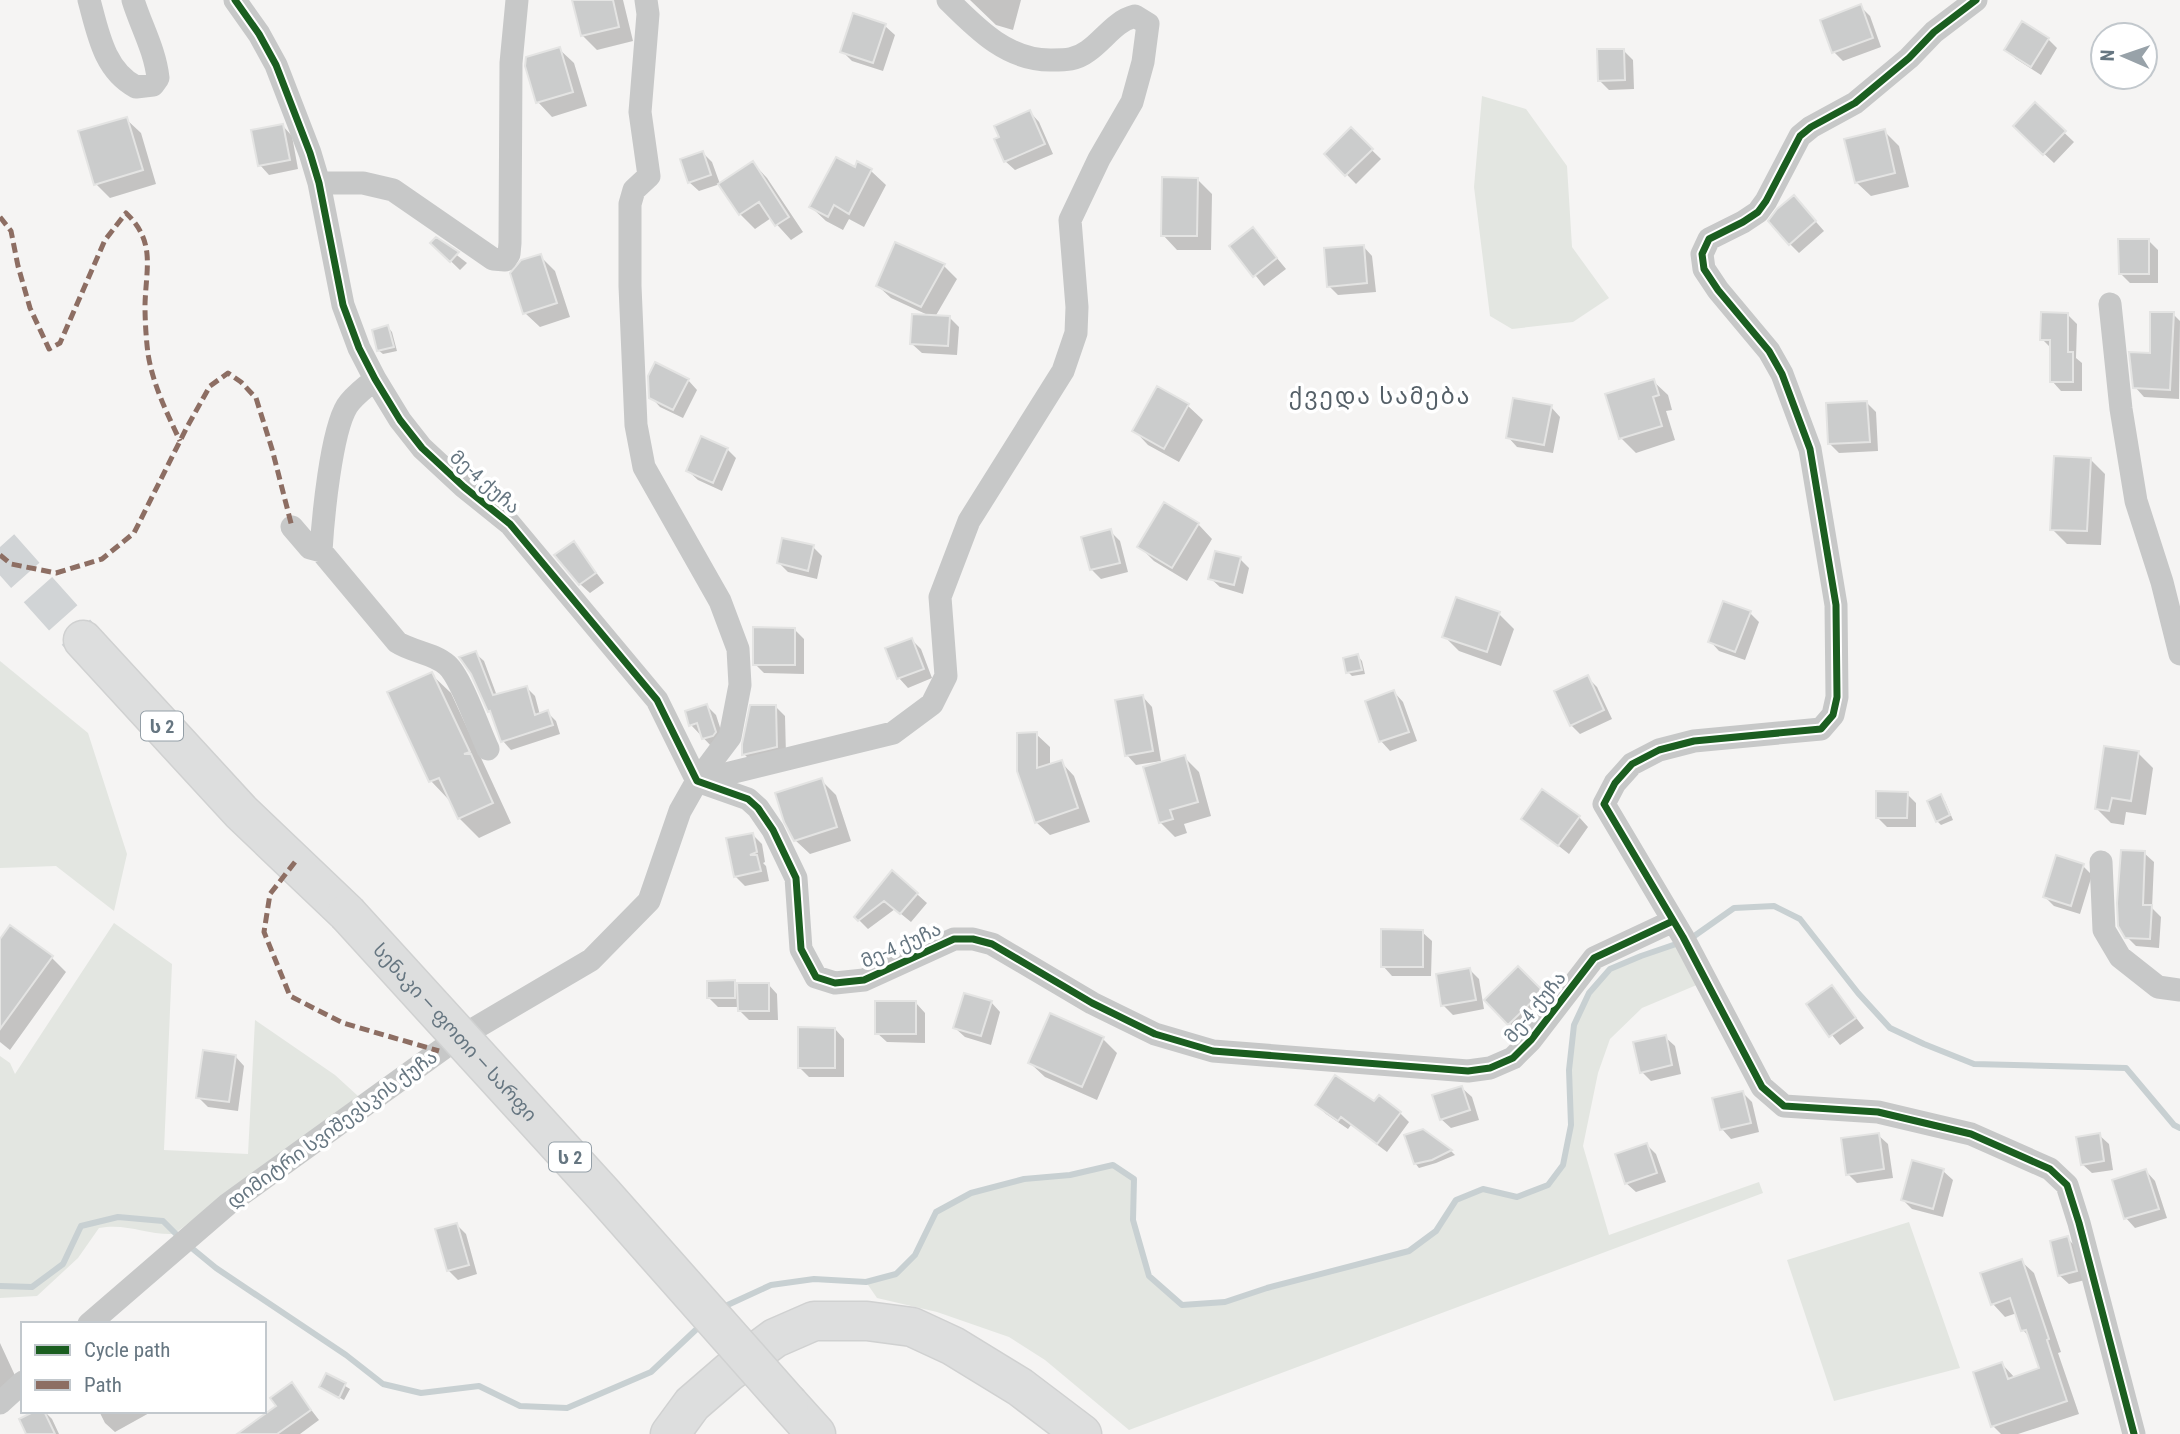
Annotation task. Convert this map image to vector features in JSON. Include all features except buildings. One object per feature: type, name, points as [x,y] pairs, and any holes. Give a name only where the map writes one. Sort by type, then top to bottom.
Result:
[{"type":"highway","name":"სენაკი — ფოთი — სარფი","points":[[83,640],[241,812],[347,913],[604,1195],[816,1434]]},
{"type":"highway","points":[[670,1434],[692,1404],[775,1338],[814,1321],[867,1321],[912,1327],[953,1346],[1020,1387],[1082,1434]]},
{"type":"street","points":[[89,0],[101,44],[114,70],[136,87],[153,85],[158,78],[156,59],[133,0]]},
{"type":"street","name":"მე-4 ქუჩა","points":[[235,0],[259,34],[276,65],[310,153],[319,183],[343,305],[374,379],[422,448],[510,524],[657,700],[697,781],[748,799],[758,808],[773,830],[796,878],[801,949],[816,977],[835,984],[864,979],[954,939],[973,939],[992,944],[1092,1003],[1155,1034],[1213,1051],[1468,1071],[1490,1068],[1513,1058],[1531,1040],[1594,958],[1683,938]]},
{"type":"street","points":[[319,183],[363,183],[393,190],[494,259],[505,260],[509,254],[510,243],[511,62],[517,0]]},
{"type":"street","name":"დიმიტრი სვიშევსკის ქუჩა","points":[[91,1322],[202,1226],[455,1040],[591,960],[649,901],[680,811],[697,781],[730,737],[740,685],[738,649],[720,601],[644,467],[636,425],[630,286],[630,204],[634,190],[649,176],[640,112],[648,14],[646,0]]},
{"type":"street","points":[[697,781],[893,733],[932,704],[946,676],[940,597],[968,521],[1063,371],[1076,333],[1077,307],[1070,220],[1099,159],[1132,102],[1143,62],[1148,24],[1135,16],[1124,19],[1089,51],[1073,60],[1035,61],[1013,53],[985,35],[948,0]]},
{"type":"street","points":[[1976,0],[1934,32],[1909,58],[1855,103],[1800,136],[1758,212],[1709,239],[1702,254],[1704,269],[1769,351],[1782,374],[1810,449],[1836,605],[1837,697],[1833,715],[1821,729],[1694,741],[1659,751],[1632,764],[1615,783],[1604,804],[1683,938],[1762,1087],[1784,1106],[1878,1112],[1971,1134],[2050,1169],[2067,1185],[2134,1434]]},
{"type":"street","points":[[2110,304],[2120,409],[2136,501],[2162,582],[2180,654]]},
{"type":"street","points":[[321,551],[323,521],[340,421],[348,404],[374,379]]},
{"type":"street","points":[[292,527],[310,548],[321,551],[397,642],[407,649],[447,664],[488,749]]},
{"type":"street","points":[[2101,862],[2104,930],[2120,957],[2158,987],[2180,990]]},
{"type":"street","points":[[0,1403],[21,1384]]},
{"type":"shaded area","points":[[1482,96],[1526,109],[1567,166],[1572,247],[1609,298],[1573,322],[1512,329],[1490,316],[1474,187]]},
{"type":"shaded area","points":[[0,661],[88,733],[127,854],[114,911],[56,866],[0,868]]},
{"type":"shaded area","points":[[114,923],[172,964],[164,1150],[248,1154],[255,1020],[335,1075],[358,1096],[174,1234],[119,1227],[99,1228],[78,1258],[37,1296],[0,1298],[0,1056],[10,1063],[15,1074]]},
{"type":"shaded area","points":[[1680,942],[1699,984],[1642,1008],[1610,1039],[1598,1073],[1583,1146],[1609,1235],[1759,1182],[1763,1193],[1129,1430],[1045,1360],[1009,1337],[937,1312],[877,1298],[866,1282],[897,1274],[915,1255],[936,1212],[971,1193],[1024,1179],[1070,1175],[1113,1165],[1134,1179],[1133,1220],[1149,1276],[1182,1305],[1225,1302],[1267,1288],[1409,1251],[1436,1231],[1456,1200],[1483,1189],[1517,1197],[1548,1185],[1563,1165],[1571,1125],[1569,1070],[1574,1025],[1589,993],[1610,969]]},
{"type":"shaded area","points":[[1909,1222],[1960,1368],[1834,1401],[1787,1260]]},
{"type":"waterway","points":[[1690,939],[1734,908],[1774,906],[1800,919],[1858,993],[1890,1028],[1974,1064],[2126,1068],[2174,1125],[2180,1128]]},
{"type":"waterway","points":[[721,1308],[771,1285],[814,1279],[866,1282],[896,1274],[915,1255],[936,1212],[971,1193],[1024,1179],[1070,1175],[1113,1165],[1134,1179],[1133,1220],[1149,1276],[1182,1305],[1225,1302],[1267,1288],[1409,1251],[1436,1231],[1456,1200],[1483,1189],[1517,1197],[1548,1185],[1563,1165],[1571,1125],[1569,1070],[1574,1025],[1589,993],[1610,969],[1679,943]]},
{"type":"waterway","points":[[0,1286],[32,1287],[63,1264],[81,1226],[118,1217],[163,1221],[180,1238]]},
{"type":"waterway","points":[[188,1245],[216,1268],[346,1355],[383,1384],[421,1393],[479,1386],[520,1406],[567,1408],[651,1372],[702,1324]]},
{"type":"tunnel","points":[[0,547],[83,640]]},
{"type":"marked path","points":[[0,217],[11,231],[30,308],[49,349],[60,343],[105,240],[126,213],[135,224],[142,234],[147,256],[145,317],[150,365],[161,399],[180,441]]},
{"type":"marked path","points":[[0,555],[11,564],[56,573],[102,559],[134,533],[210,386],[228,373],[256,398],[292,527]]},
{"type":"marked path","points":[[295,862],[270,894],[264,932],[290,996],[343,1023],[439,1051]]},
{"type":"cycle path","points":[[235,0],[259,34],[276,65],[310,153],[319,183],[343,305],[359,348],[375,379],[400,420],[422,448],[510,524],[657,700],[697,781],[748,799],[758,808],[773,830],[796,878],[801,949],[816,977],[835,983],[864,980],[954,939],[973,939],[992,944],[1092,1003],[1155,1034],[1213,1051],[1468,1071],[1490,1068],[1513,1058],[1531,1040],[1594,958],[1673,921]]},
{"type":"cycle path","points":[[1976,0],[1934,32],[1909,58],[1855,103],[1800,136],[1758,212],[1709,239],[1702,254],[1704,269],[1769,351],[1782,374],[1810,449],[1836,605],[1837,697],[1833,715],[1821,729],[1694,741],[1659,750],[1632,764],[1615,783],[1604,804],[1683,937],[1762,1087],[1784,1106],[1878,1112],[1971,1134],[2050,1169],[2067,1185],[2134,1434]]},
{"type":"district","name":"ქვედა სამება","points":[[1380,396]]}]
